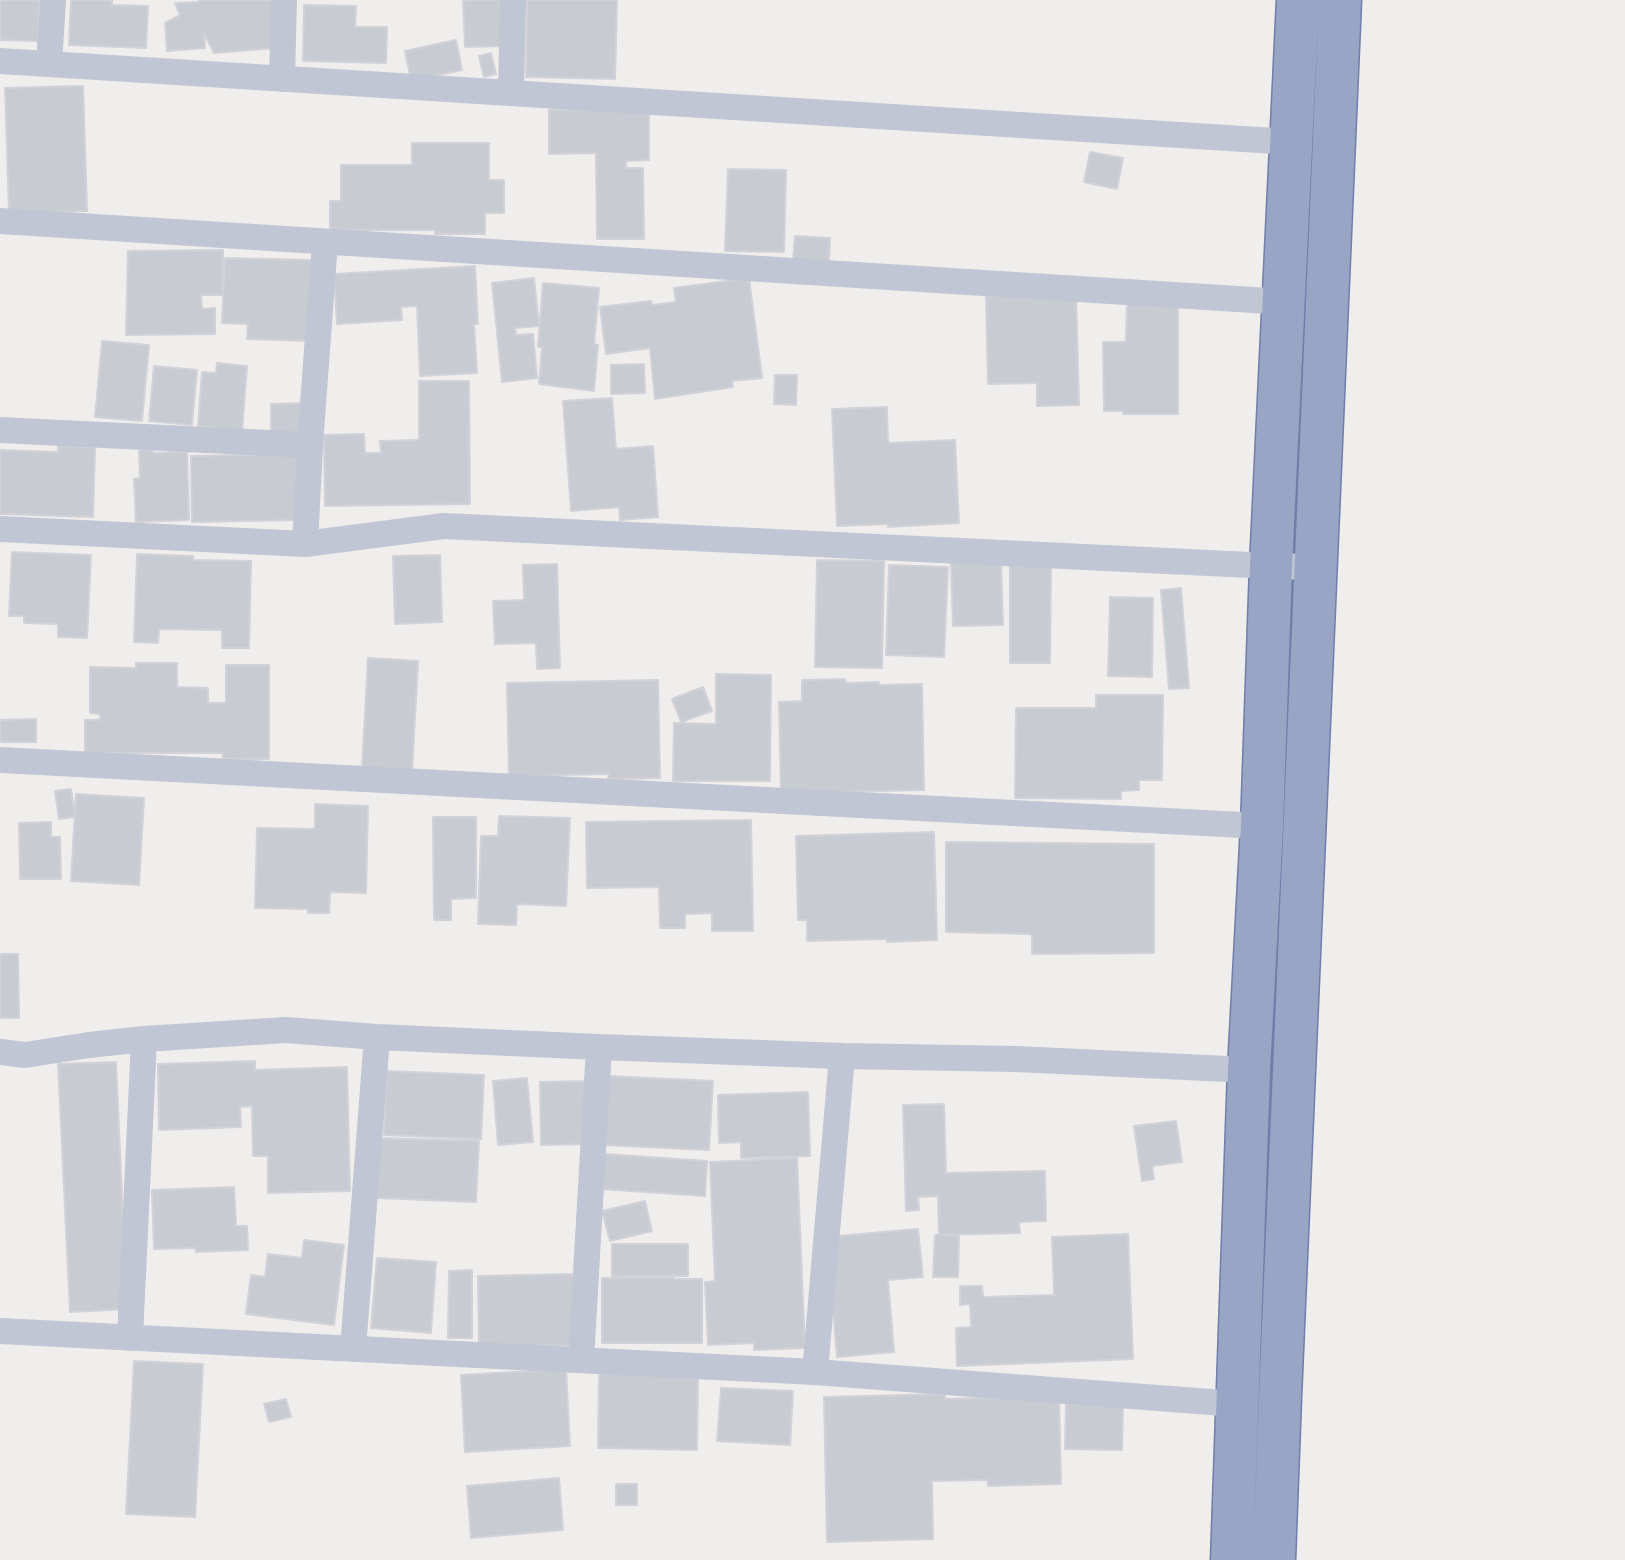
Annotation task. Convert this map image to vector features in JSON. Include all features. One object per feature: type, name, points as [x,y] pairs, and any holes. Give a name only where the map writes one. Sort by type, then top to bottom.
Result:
[{"type":"highway","points":[[1232,1560],[1249,1070],[1298,0]]},
{"type":"highway","points":[[1274,1560],[1340,0]]},
{"type":"street","points":[[49,64],[53,0]]},
{"type":"street","points":[[282,79],[284,0]]},
{"type":"street","points":[[511,93],[513,0]]},
{"type":"street","points":[[0,61],[1291,142]]},
{"type":"street","points":[[0,221],[1285,302]]},
{"type":"street","points":[[305,544],[325,242]]},
{"type":"street","points":[[0,430],[310,445]]},
{"type":"street","points":[[0,529],[305,544],[444,526],[1316,567]]},
{"type":"street","points":[[0,760],[1262,826]]},
{"type":"street","points":[[0,1052],[25,1055],[144,1039],[286,1030],[599,1047],[1016,1059],[1249,1070]]},
{"type":"street","points":[[353,1349],[377,1037]]},
{"type":"street","points":[[130,1338],[144,1039]]},
{"type":"street","points":[[581,1360],[599,1047]]},
{"type":"street","points":[[815,1372],[842,1056]]},
{"type":"street","points":[[0,1331],[815,1372],[1237,1404]]},
{"type":"building","points":[[0,0],[39,0],[38,41],[0,40]]},
{"type":"building","points":[[71,0],[112,0],[112,5],[148,6],[146,48],[69,45]]},
{"type":"building","points":[[273,0],[276,48],[214,53],[204,33],[205,48],[167,51],[165,23],[180,15],[175,3]]},
{"type":"building","points":[[463,0],[506,0],[507,46],[465,47]]},
{"type":"building","points":[[527,0],[617,0],[615,79],[526,77]]},
{"type":"building","points":[[304,5],[356,6],[355,27],[387,27],[386,63],[303,61]]},
{"type":"building","points":[[456,40],[462,70],[411,81],[405,51]]},
{"type":"building","points":[[491,53],[496,74],[484,77],[479,56]]},
{"type":"building","points":[[83,86],[87,211],[9,213],[5,88]]},
{"type":"building","points":[[649,108],[649,160],[626,161],[626,168],[643,168],[644,239],[597,239],[596,153],[549,154],[549,110]]},
{"type":"building","points":[[412,143],[489,143],[489,180],[504,180],[504,213],[485,213],[485,234],[435,234],[435,230],[330,230],[330,201],[341,201],[341,165],[412,165]]},
{"type":"building","points":[[1090,152],[1123,158],[1117,189],[1084,182]]},
{"type":"building","points":[[728,169],[786,170],[784,252],[725,251]]},
{"type":"building","points":[[795,236],[830,238],[829,263],[793,260]]},
{"type":"building","points":[[223,250],[223,295],[201,295],[202,309],[215,308],[215,334],[126,335],[128,251]]},
{"type":"building","points":[[225,258],[311,260],[309,341],[247,339],[248,324],[222,323]]},
{"type":"building","points":[[475,266],[477,373],[420,376],[417,306],[401,307],[402,320],[337,324],[334,274]]},
{"type":"building","points":[[534,278],[539,326],[515,328],[516,335],[533,334],[537,378],[502,382],[492,283]]},
{"type":"building","points":[[749,278],[762,378],[732,381],[733,387],[655,399],[650,348],[606,354],[600,307],[651,301],[652,305],[676,302],[674,288]]},
{"type":"building","points":[[543,283],[599,288],[594,391],[539,384],[542,347],[538,347]]},
{"type":"building","points":[[1076,294],[1079,405],[1037,406],[1037,383],[988,384],[986,297]]},
{"type":"building","points":[[1127,302],[1178,302],[1178,414],[1104,411],[1103,342],[1126,342]]},
{"type":"building","points":[[102,341],[149,345],[142,421],[95,417]]},
{"type":"building","points":[[217,363],[247,366],[242,431],[198,426],[202,372],[216,373]]},
{"type":"building","points":[[644,364],[645,393],[611,394],[611,365]]},
{"type":"building","points":[[154,366],[197,370],[192,425],[149,421]]},
{"type":"building","points":[[775,375],[797,375],[796,405],[774,404]]},
{"type":"building","points":[[419,381],[469,381],[470,504],[325,506],[324,435],[364,434],[365,453],[381,453],[380,441],[419,440]]},
{"type":"building","points":[[612,398],[616,449],[653,446],[658,517],[620,520],[619,507],[571,511],[563,401]]},
{"type":"building","points":[[305,403],[305,442],[271,442],[271,404]]},
{"type":"building","points":[[887,407],[888,443],[955,440],[959,523],[837,526],[832,409]]},
{"type":"building","points":[[58,446],[95,447],[93,517],[0,514],[0,450],[58,452]]},
{"type":"building","points":[[139,450],[153,450],[153,453],[187,452],[189,520],[136,522],[134,479],[140,478]]},
{"type":"building","points":[[299,454],[300,520],[192,522],[191,456]]},
{"type":"building","points":[[12,552],[91,555],[87,638],[58,637],[58,624],[24,623],[24,616],[9,616]]},
{"type":"building","points":[[137,554],[193,556],[193,560],[251,561],[249,648],[222,648],[222,630],[159,629],[158,643],[134,642]]},
{"type":"building","points":[[440,555],[442,622],[395,624],[393,556]]},
{"type":"building","points":[[817,560],[884,561],[882,668],[815,667]]},
{"type":"building","points":[[1001,562],[1003,625],[953,626],[951,563]]},
{"type":"building","points":[[557,564],[560,668],[537,669],[536,643],[495,644],[493,601],[524,600],[523,565]]},
{"type":"building","points":[[889,565],[948,567],[944,657],[886,655]]},
{"type":"building","points":[[1010,566],[1051,566],[1050,663],[1010,663]]},
{"type":"building","points":[[1181,588],[1189,688],[1169,689],[1161,590]]},
{"type":"building","points":[[1110,597],[1153,598],[1152,677],[1108,676]]},
{"type":"building","points":[[368,658],[418,661],[412,772],[362,769]]},
{"type":"building","points":[[136,663],[177,663],[177,687],[208,688],[208,703],[226,703],[226,665],[269,665],[269,759],[223,759],[223,753],[85,753],[85,720],[100,720],[100,714],[90,713],[90,667],[136,668]]},
{"type":"building","points":[[716,674],[771,675],[770,781],[673,781],[674,723],[716,724]]},
{"type":"building","points":[[845,679],[846,683],[922,684],[924,790],[781,793],[779,702],[802,701],[802,680]]},
{"type":"building","points":[[658,680],[660,778],[608,779],[609,774],[509,776],[507,683]]},
{"type":"building","points":[[703,687],[712,711],[681,722],[672,699]]},
{"type":"building","points":[[1096,695],[1163,695],[1162,780],[1139,780],[1139,790],[1121,791],[1121,799],[1015,798],[1016,708],[1096,708]]},
{"type":"building","points":[[36,719],[36,742],[0,742],[0,720]]},
{"type":"building","points":[[71,789],[75,817],[59,819],[55,791]]},
{"type":"building","points":[[76,794],[144,798],[139,885],[71,881]]},
{"type":"building","points":[[315,804],[368,806],[366,893],[330,892],[329,913],[308,913],[308,909],[255,908],[257,828],[315,829]]},
{"type":"building","points":[[499,816],[570,818],[566,906],[517,904],[516,925],[478,924],[481,836],[498,836]]},
{"type":"building","points":[[433,817],[476,817],[476,898],[451,899],[451,920],[434,920]]},
{"type":"building","points":[[751,820],[753,931],[712,931],[712,913],[685,914],[685,928],[660,928],[659,887],[587,888],[586,822]]},
{"type":"building","points":[[51,822],[51,837],[60,837],[61,879],[20,879],[19,823]]},
{"type":"building","points":[[934,832],[937,940],[807,941],[807,920],[798,920],[796,836]]},
{"type":"building","points":[[946,842],[1154,844],[1154,953],[1032,954],[1032,934],[946,932]]},
{"type":"building","points":[[0,954],[18,954],[19,1018],[0,1018]]},
{"type":"building","points":[[255,1061],[255,1070],[347,1067],[350,1191],[268,1193],[268,1156],[253,1156],[252,1106],[240,1107],[241,1127],[159,1130],[158,1064]]},
{"type":"building","points":[[116,1062],[127,1309],[70,1312],[58,1064]]},
{"type":"building","points":[[387,1071],[484,1075],[481,1139],[384,1135]]},
{"type":"building","points":[[609,1076],[713,1081],[709,1150],[605,1145]]},
{"type":"building","points":[[527,1078],[533,1142],[498,1145],[493,1081]]},
{"type":"building","points":[[587,1081],[589,1144],[541,1145],[540,1082]]},
{"type":"building","points":[[808,1092],[810,1156],[741,1158],[741,1142],[719,1143],[718,1095]]},
{"type":"building","points":[[944,1104],[946,1173],[1045,1171],[1046,1221],[1019,1222],[1020,1233],[939,1235],[938,1196],[918,1197],[919,1210],[906,1211],[903,1105]]},
{"type":"building","points":[[1176,1121],[1182,1162],[1152,1166],[1154,1179],[1142,1181],[1134,1126]]},
{"type":"building","points":[[379,1138],[479,1141],[476,1202],[377,1198]]},
{"type":"building","points":[[604,1154],[707,1161],[705,1196],[601,1189]]},
{"type":"building","points":[[797,1158],[805,1348],[754,1350],[754,1343],[708,1345],[705,1282],[715,1281],[710,1162]]},
{"type":"building","points":[[234,1187],[236,1226],[247,1226],[248,1250],[196,1252],[196,1248],[154,1249],[152,1190]]},
{"type":"building","points":[[645,1201],[652,1231],[610,1241],[602,1211]]},
{"type":"building","points":[[918,1229],[923,1277],[888,1280],[894,1352],[837,1357],[827,1237]]},
{"type":"building","points":[[1128,1234],[1133,1359],[957,1366],[956,1328],[971,1327],[970,1304],[960,1305],[960,1286],[982,1286],[983,1297],[1054,1295],[1052,1237]]},
{"type":"building","points":[[935,1235],[959,1235],[958,1277],[933,1277]]},
{"type":"building","points":[[304,1240],[344,1245],[334,1325],[246,1314],[251,1275],[265,1277],[268,1254],[302,1258]]},
{"type":"building","points":[[612,1244],[688,1244],[688,1276],[612,1276]]},
{"type":"building","points":[[377,1258],[436,1262],[431,1333],[371,1328]]},
{"type":"building","points":[[472,1270],[472,1338],[448,1338],[449,1271]]},
{"type":"building","points":[[573,1274],[575,1345],[479,1347],[478,1276]]},
{"type":"building","points":[[602,1278],[702,1279],[702,1343],[602,1343]]},
{"type":"building","points":[[134,1361],[203,1364],[195,1517],[126,1514]]},
{"type":"building","points":[[566,1369],[570,1446],[465,1452],[461,1375]]},
{"type":"building","points":[[599,1373],[698,1375],[697,1450],[598,1448]]},
{"type":"building","points":[[721,1388],[793,1391],[790,1445],[717,1441]]},
{"type":"building","points":[[945,1394],[945,1399],[1059,1396],[1061,1484],[988,1486],[988,1480],[932,1481],[933,1539],[827,1542],[824,1397]]},
{"type":"building","points":[[286,1399],[291,1417],[269,1422],[264,1404]]},
{"type":"building","points":[[1066,1404],[1123,1406],[1122,1450],[1065,1449]]},
{"type":"building","points":[[559,1478],[563,1530],[471,1538],[467,1486]]},
{"type":"building","points":[[616,1484],[637,1484],[637,1505],[616,1505]]}]
